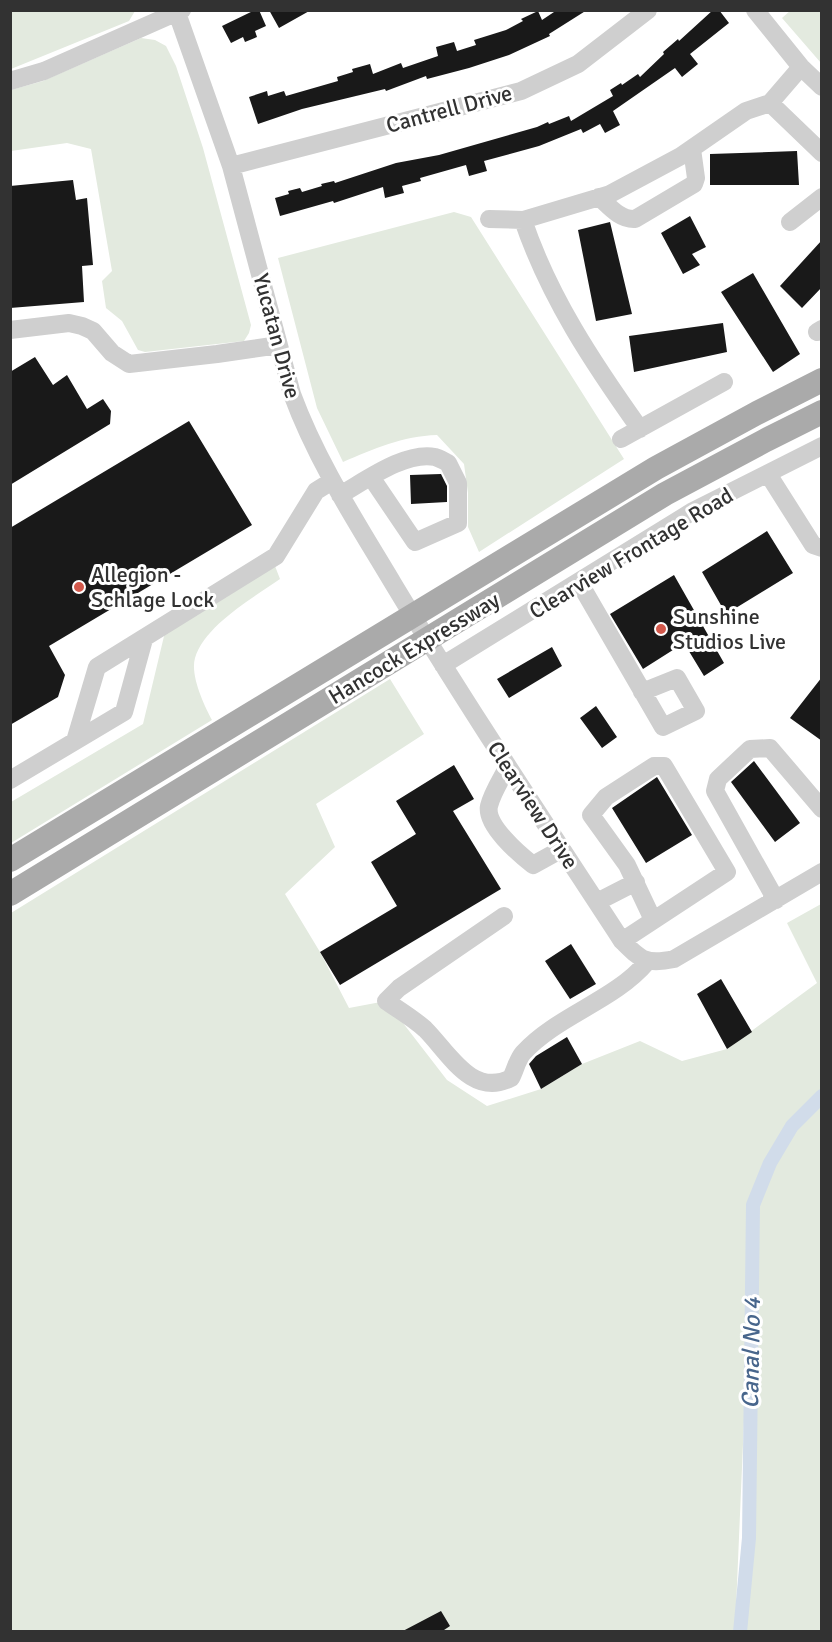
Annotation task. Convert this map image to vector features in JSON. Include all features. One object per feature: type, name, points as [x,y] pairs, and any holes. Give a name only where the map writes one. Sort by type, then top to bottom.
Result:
[{"type":"main road","name":"Hancock Expressway","points":[[10,860],[656,468],[822,380]]},
{"type":"main road","name":"Hancock Expressway","points":[[10,894],[665,494],[816,413]]},
{"type":"street","name":"Cantrell Drive","points":[[231,166],[521,91],[578,64],[648,10]]},
{"type":"street","points":[[755,10],[801,67],[822,87]]},
{"type":"street","name":"Yucatan Drive","points":[[178,11],[231,166],[292,394],[304,426],[336,488],[428,640]]},
{"type":"street","points":[[10,81],[44,71],[178,11]]},
{"type":"street","points":[[489,219],[523,220],[610,194],[692,149],[746,111],[770,103],[801,67]]},
{"type":"street","points":[[770,103],[822,153]]},
{"type":"street","points":[[599,197],[618,214],[628,220],[635,219],[694,184],[696,178],[692,149]]},
{"type":"street","points":[[790,222],[822,197]]},
{"type":"street","points":[[523,220],[554,296],[609,386],[640,429]]},
{"type":"street","points":[[10,330],[69,323],[82,326],[93,331],[112,353],[129,364],[279,345]]},
{"type":"street","points":[[621,439],[724,382]]},
{"type":"street","name":"Clearview Frontage Road","points":[[443,665],[693,512],[822,446]]},
{"type":"street","points":[[75,741],[97,667],[276,555],[316,491],[336,488],[371,477],[403,460],[434,457],[448,463],[458,483],[458,523],[415,542],[371,477]]},
{"type":"street","points":[[768,474],[813,545],[822,548]]},
{"type":"street","points":[[579,582],[642,692]]},
{"type":"street","points":[[10,780],[124,712],[144,639]]},
{"type":"street","name":"Clearview Drive","points":[[428,640],[622,941],[637,956],[647,962]]},
{"type":"street","points":[[776,900],[715,790],[718,779],[750,748],[770,747],[822,809]]},
{"type":"street","points":[[508,766],[488,807],[492,821],[513,850],[533,866],[562,849]]},
{"type":"street","points":[[622,941],[727,872],[664,766],[654,766],[606,797],[591,815],[627,864],[653,920]]},
{"type":"street","points":[[504,916],[399,988],[386,1001],[423,1028],[464,1071],[481,1083],[495,1085],[511,1078],[521,1055],[545,1034],[634,977],[647,962],[658,962],[684,955],[822,872]]},
{"type":"street","points":[[597,902],[636,882]]},
{"type":"shaded area","points":[[11,10],[135,11],[129,21],[11,69]]},
{"type":"shaded area","points":[[791,10],[821,11],[821,63],[782,18]]},
{"type":"shaded area","points":[[141,38],[155,40],[166,46],[176,66],[203,148],[251,325],[244,341],[145,352],[138,350],[122,321],[106,308],[102,281],[112,271],[91,149],[67,143],[11,151],[11,90],[43,81]]},
{"type":"shaded area","points":[[454,212],[471,217],[624,459],[479,552],[468,527],[468,493],[464,464],[437,435],[400,441],[343,462],[317,408],[278,258]]},
{"type":"shaded area","points":[[275,566],[280,579],[219,624],[200,646],[195,658],[196,681],[212,720],[11,843],[11,802],[143,724],[165,632]]},
{"type":"shaded area","points":[[390,679],[424,734],[316,804],[335,847],[285,894],[320,952],[349,1008],[386,1001],[447,1080],[487,1106],[541,1089],[582,1064],[640,1041],[682,1061],[727,1049],[817,983],[787,923],[821,904],[821,1631],[743,1631],[749,1538],[752,1234],[735,1631],[11,1632],[11,913]]},
{"type":"building","points":[[259,10],[266,26],[255,31],[257,37],[245,42],[243,37],[231,43],[222,26]]},
{"type":"building","points":[[269,10],[311,10],[279,28]]},
{"type":"building","points":[[557,10],[587,10],[549,34],[550,36],[509,55],[469,68],[427,79],[426,76],[386,91],[385,89],[302,109],[258,124],[249,97],[267,91],[268,96],[284,91],[286,96],[338,81],[337,77],[353,72],[352,69],[370,64],[373,74],[401,63],[403,68],[438,56],[436,47],[454,42],[457,51],[476,45],[474,40],[506,30],[523,21],[521,19],[538,11],[542,20]]},
{"type":"building","points":[[713,10],[719,10],[729,23],[690,54],[698,64],[682,77],[675,68],[613,111],[620,125],[605,133],[600,124],[583,133],[581,129],[539,146],[484,161],[487,171],[469,176],[466,165],[420,178],[421,181],[402,186],[404,193],[385,198],[383,187],[334,203],[333,201],[280,216],[275,198],[289,194],[288,191],[300,188],[302,192],[322,186],[321,184],[334,181],[335,183],[396,163],[439,155],[548,122],[549,124],[569,116],[571,121],[613,96],[610,90],[638,74],[640,77],[664,54],[663,52],[678,39],[679,41]]},
{"type":"building","points":[[797,151],[799,185],[710,185],[710,154]]},
{"type":"building","points":[[73,180],[76,200],[87,198],[93,265],[82,266],[84,302],[10,308],[10,186]]},
{"type":"building","points":[[690,216],[706,247],[692,254],[700,265],[683,274],[661,233]]},
{"type":"building","points":[[610,222],[632,314],[596,321],[578,230]]},
{"type":"building","points":[[822,240],[822,287],[802,308],[780,286]]},
{"type":"building","points":[[753,273],[800,354],[773,372],[721,292]]},
{"type":"building","points":[[723,323],[727,352],[634,372],[629,336]]},
{"type":"building","points":[[35,357],[53,385],[67,375],[87,409],[103,399],[111,411],[110,424],[10,485],[10,372]]},
{"type":"building","name":"Allegion - Schlage Lock","points":[[189,421],[252,525],[49,646],[65,675],[58,697],[10,725],[10,528]]},
{"type":"building","points":[[441,474],[447,486],[447,502],[411,504],[410,475]]},
{"type":"building","points":[[767,531],[793,573],[726,614],[702,572]]},
{"type":"building","name":"Sunshine Studios Live","points":[[674,575],[724,663],[704,676],[684,643],[643,669],[610,614]]},
{"type":"building","points":[[552,647],[562,666],[509,698],[497,679]]},
{"type":"building","points":[[822,677],[822,741],[790,718]]},
{"type":"building","points":[[596,706],[617,737],[602,748],[580,718]]},
{"type":"building","points":[[754,761],[800,823],[775,842],[731,782]]},
{"type":"building","points":[[454,765],[474,799],[453,811],[501,889],[340,985],[320,952],[397,906],[371,862],[416,834],[396,801]]},
{"type":"building","points":[[657,777],[692,835],[646,863],[612,808]]},
{"type":"building","points":[[571,944],[596,984],[570,999],[545,961]]},
{"type":"building","points":[[721,979],[752,1032],[727,1049],[697,994]]},
{"type":"building","points":[[567,1037],[582,1064],[541,1089],[529,1064],[536,1056]]},
{"type":"building","points":[[441,1611],[450,1626],[441,1632],[401,1632]]},
{"type":"waterway","name":"Canal No 4","points":[[740,1632],[749,1538],[753,1205],[770,1163],[792,1126],[822,1096]]},
{"type":"place","name":"Allegion - Schlage Lock","points":[[79,587]]},
{"type":"place","name":"Sunshine Studios Live","points":[[661,629]]}]
